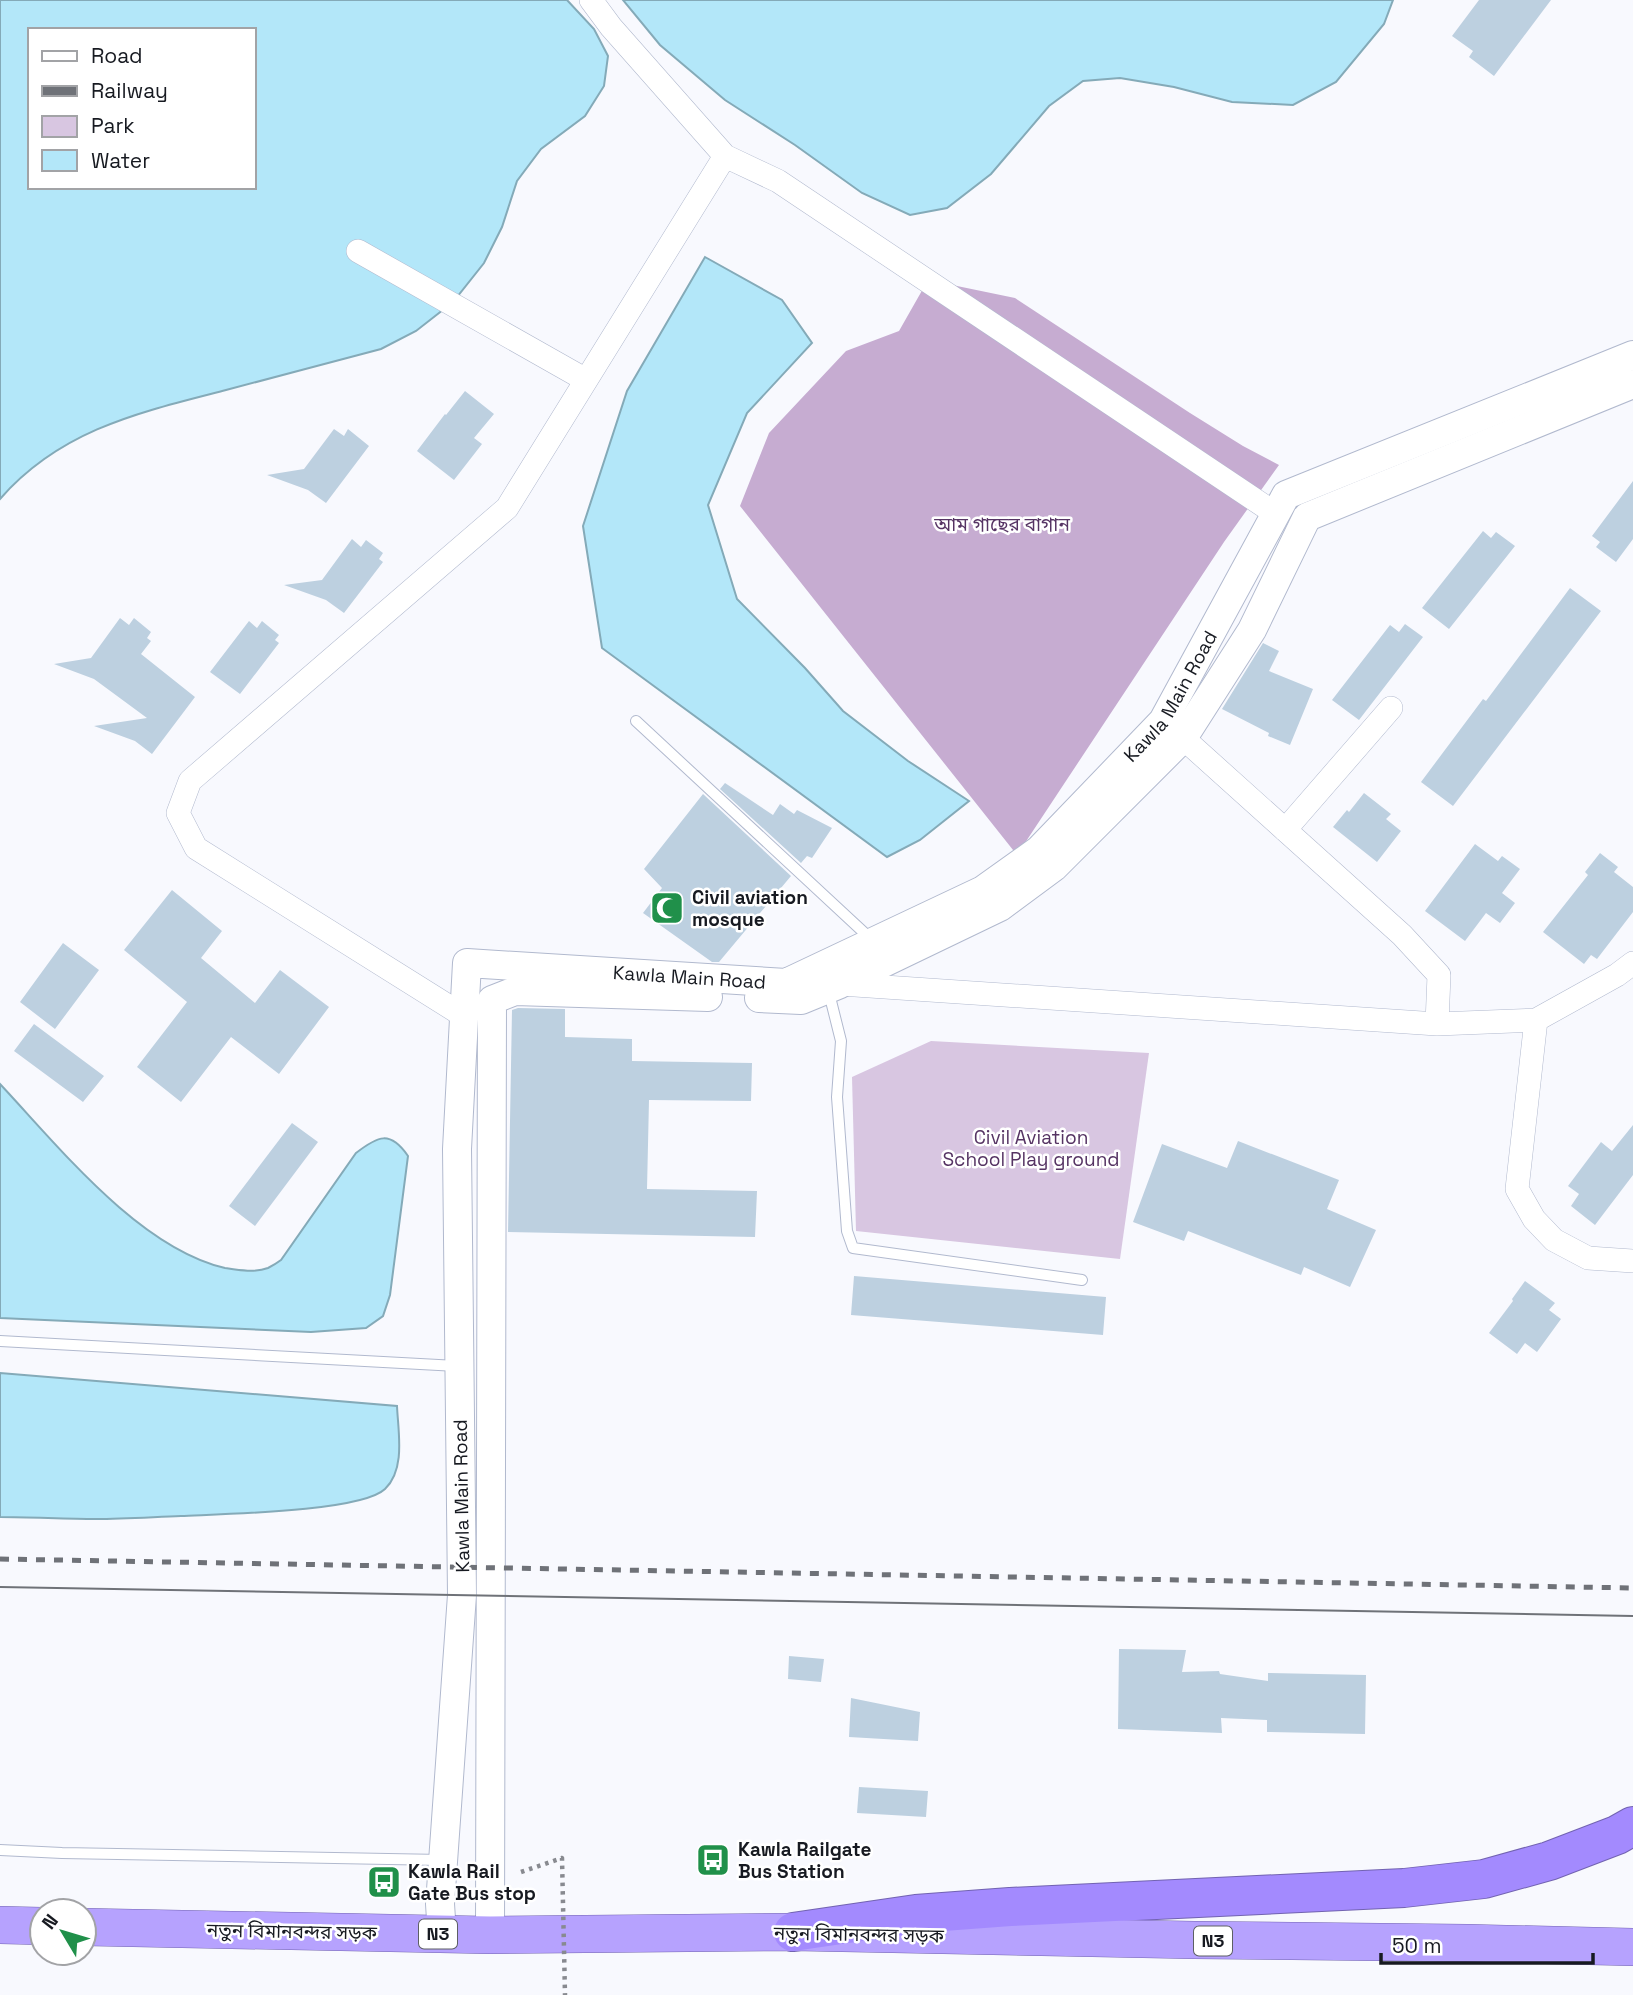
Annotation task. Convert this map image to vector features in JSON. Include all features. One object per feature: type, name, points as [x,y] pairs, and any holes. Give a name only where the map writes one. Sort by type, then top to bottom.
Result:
[{"type":"highway","points":[[793,1932],[916,1914],[1404,1888],[1484,1878],[1549,1861],[1617,1835],[1633,1826]]},
{"type":"highway","points":[[0,1925],[28,1926]]},
{"type":"highway","name":"নতুন বিমানবন্দর সড়ক","points":[[98,1927],[490,1935],[793,1932],[1633,1947]]},
{"type":"street","points":[[591,0],[611,27],[724,156],[778,181],[1276,514]]},
{"type":"street","points":[[464,1016],[197,848],[178,813],[190,782],[507,508],[724,156]]},
{"type":"street","points":[[358,251],[586,380]]},
{"type":"street","name":"Kawla Main Road","points":[[442,1934],[440,1904],[461,1595],[457,1149],[467,963],[786,983],[983,890],[1039,850],[1163,721],[1286,495],[1633,355]]},
{"type":"street","name":"Kawla Main Road","points":[[490,1935],[492,1000],[515,991],[801,1000],[834,987],[1000,907],[1054,867],[1183,738],[1252,629],[1307,517],[1633,384]]},
{"type":"street","points":[[1285,830],[1391,708]]},
{"type":"street","points":[[1183,738],[1402,935],[1438,975],[1437,1024]]},
{"type":"street","points":[[834,987],[1437,1024],[1536,1020],[1617,975],[1633,963]]},
{"type":"street","points":[[1536,1020],[1517,1189],[1534,1219],[1554,1240],[1588,1258],[1633,1261]]},
{"type":"lane","points":[[636,721],[874,941]]},
{"type":"lane","points":[[834,987],[841,1041],[837,1097],[846,1231],[853,1248],[1082,1280]]},
{"type":"lane","points":[[0,1341],[459,1366]]},
{"type":"lane","points":[[0,1850],[443,1860]]},
{"type":"path","points":[[521,1872],[562,1858],[565,1995]]},
{"type":"green space","name":"আম গাছের বাগান","points":[[928,280],[1015,298],[1190,413],[1279,465],[1224,542],[1017,855],[740,506],[769,433],[846,351],[899,331]]},
{"type":"green space","name":"Civil Aviation School Play ground","points":[[931,1041],[1149,1053],[1120,1259],[856,1231],[852,1077]]},
{"type":"water","points":[[0,0],[567,0],[594,29],[608,56],[604,86],[585,116],[541,149],[517,181],[502,227],[484,263],[453,302],[416,331],[381,349],[163,406],[104,426],[49,456],[24,475],[0,499]]},
{"type":"water","points":[[623,0],[1393,0],[1384,24],[1336,82],[1293,105],[1232,102],[1174,87],[1120,78],[1083,81],[1049,106],[991,174],[947,208],[910,215],[862,193],[725,100],[660,45]]},
{"type":"water","points":[[705,257],[782,300],[812,343],[747,413],[708,505],[737,599],[843,711],[908,761],[969,801],[920,840],[887,857],[602,648],[583,526],[627,391]]},
{"type":"water","points":[[0,1084],[74,1165],[132,1218],[162,1240],[193,1257],[230,1269],[263,1270],[281,1260],[356,1153],[384,1138],[395,1142],[408,1156],[390,1295],[383,1316],[366,1328],[311,1332],[0,1318]]},
{"type":"water","points":[[0,1373],[397,1406],[399,1449],[396,1471],[385,1489],[371,1497],[320,1507],[256,1513],[117,1519],[0,1517]]},
{"type":"building","points":[[1479,0],[1551,0],[1494,76],[1469,57],[1473,51],[1452,36]]},
{"type":"building","points":[[465,391],[494,414],[474,438],[482,444],[454,480],[417,451]]},
{"type":"building","points":[[334,429],[344,436],[348,429],[369,446],[326,503],[308,490],[267,475],[304,469]]},
{"type":"building","points":[[1633,481],[1633,539],[1616,562],[1596,547],[1600,542],[1592,536]]},
{"type":"building","points":[[1483,531],[1491,538],[1496,532],[1515,546],[1449,629],[1422,608]]},
{"type":"building","points":[[352,539],[361,547],[366,540],[383,553],[379,559],[383,562],[344,613],[326,600],[284,585],[322,580]]},
{"type":"building","points":[[1570,588],[1601,611],[1453,806],[1421,782],[1483,699],[1486,701]]},
{"type":"building","points":[[120,618],[129,625],[134,618],[151,632],[147,638],[151,641],[141,654],[195,697],[152,754],[135,741],[94,726],[147,718],[94,679],[54,664],[91,658]]},
{"type":"building","points":[[249,621],[257,628],[262,621],[279,635],[275,640],[279,643],[240,694],[210,672]]},
{"type":"building","points":[[1405,624],[1423,637],[1359,720],[1332,700],[1390,625],[1399,632]]},
{"type":"building","points":[[1263,643],[1279,651],[1269,671],[1313,689],[1290,745],[1268,736],[1269,733],[1222,709]]},
{"type":"building","points":[[725,783],[773,815],[780,804],[794,814],[797,810],[832,828],[812,858],[807,856],[801,863],[720,789]]},
{"type":"building","points":[[1364,793],[1391,814],[1386,819],[1401,831],[1377,862],[1333,827]]},
{"type":"building","points":[[703,794],[791,876],[719,962],[712,962],[643,913],[662,888],[644,869]]},
{"type":"building","points":[[1475,844],[1498,861],[1502,856],[1520,869],[1502,893],[1515,903],[1500,923],[1486,913],[1465,941],[1425,911]]},
{"type":"building","points":[[1600,853],[1618,867],[1614,872],[1633,887],[1633,912],[1597,959],[1591,955],[1584,964],[1543,932],[1588,875],[1585,872]]},
{"type":"building","points":[[172,890],[222,931],[201,958],[255,1003],[280,970],[329,1007],[279,1074],[231,1037],[181,1102],[137,1067],[187,1002],[124,950]]},
{"type":"building","points":[[63,943],[99,970],[55,1029],[20,1002]]},
{"type":"building","points":[[565,1009],[565,1037],[632,1039],[632,1061],[752,1063],[751,1101],[649,1100],[647,1189],[757,1191],[755,1237],[508,1232],[512,1010]]},
{"type":"building","points":[[34,1024],[104,1076],[83,1102],[14,1051]]},
{"type":"building","points":[[292,1123],[318,1142],[255,1226],[229,1206]]},
{"type":"building","points":[[1633,1125],[1633,1175],[1595,1225],[1571,1206],[1579,1194],[1568,1186],[1601,1142],[1612,1151]]},
{"type":"building","points":[[1238,1141],[1339,1180],[1327,1209],[1376,1230],[1350,1287],[1304,1267],[1301,1275],[1188,1231],[1184,1241],[1133,1222],[1162,1144],[1227,1168]]},
{"type":"building","points":[[854,1276],[1106,1297],[1103,1335],[851,1315]]},
{"type":"building","points":[[1525,1281],[1555,1303],[1549,1310],[1561,1319],[1537,1352],[1525,1343],[1517,1354],[1489,1333]]},
{"type":"building","points":[[1119,1649],[1186,1650],[1182,1672],[1219,1671],[1220,1674],[1268,1681],[1268,1673],[1366,1675],[1365,1734],[1267,1732],[1267,1720],[1221,1718],[1222,1733],[1118,1729]]},
{"type":"building","points":[[789,1656],[824,1659],[821,1682],[788,1679]]},
{"type":"building","points":[[851,1698],[920,1712],[918,1741],[849,1737]]},
{"type":"building","points":[[859,1787],[928,1791],[926,1817],[857,1813]]},
{"type":"tram line","points":[[0,1587],[1633,1616]]},
{"type":"railway","points":[[0,1559],[1633,1588]]},
{"type":"place","name":"Civil aviation mosque","points":[[667,908]]},
{"type":"place","name":"Kawla Railgate Bus Station","points":[[713,1860]]},
{"type":"place","name":"Kawla Rail Gate Bus stop","points":[[384,1882]]}]
